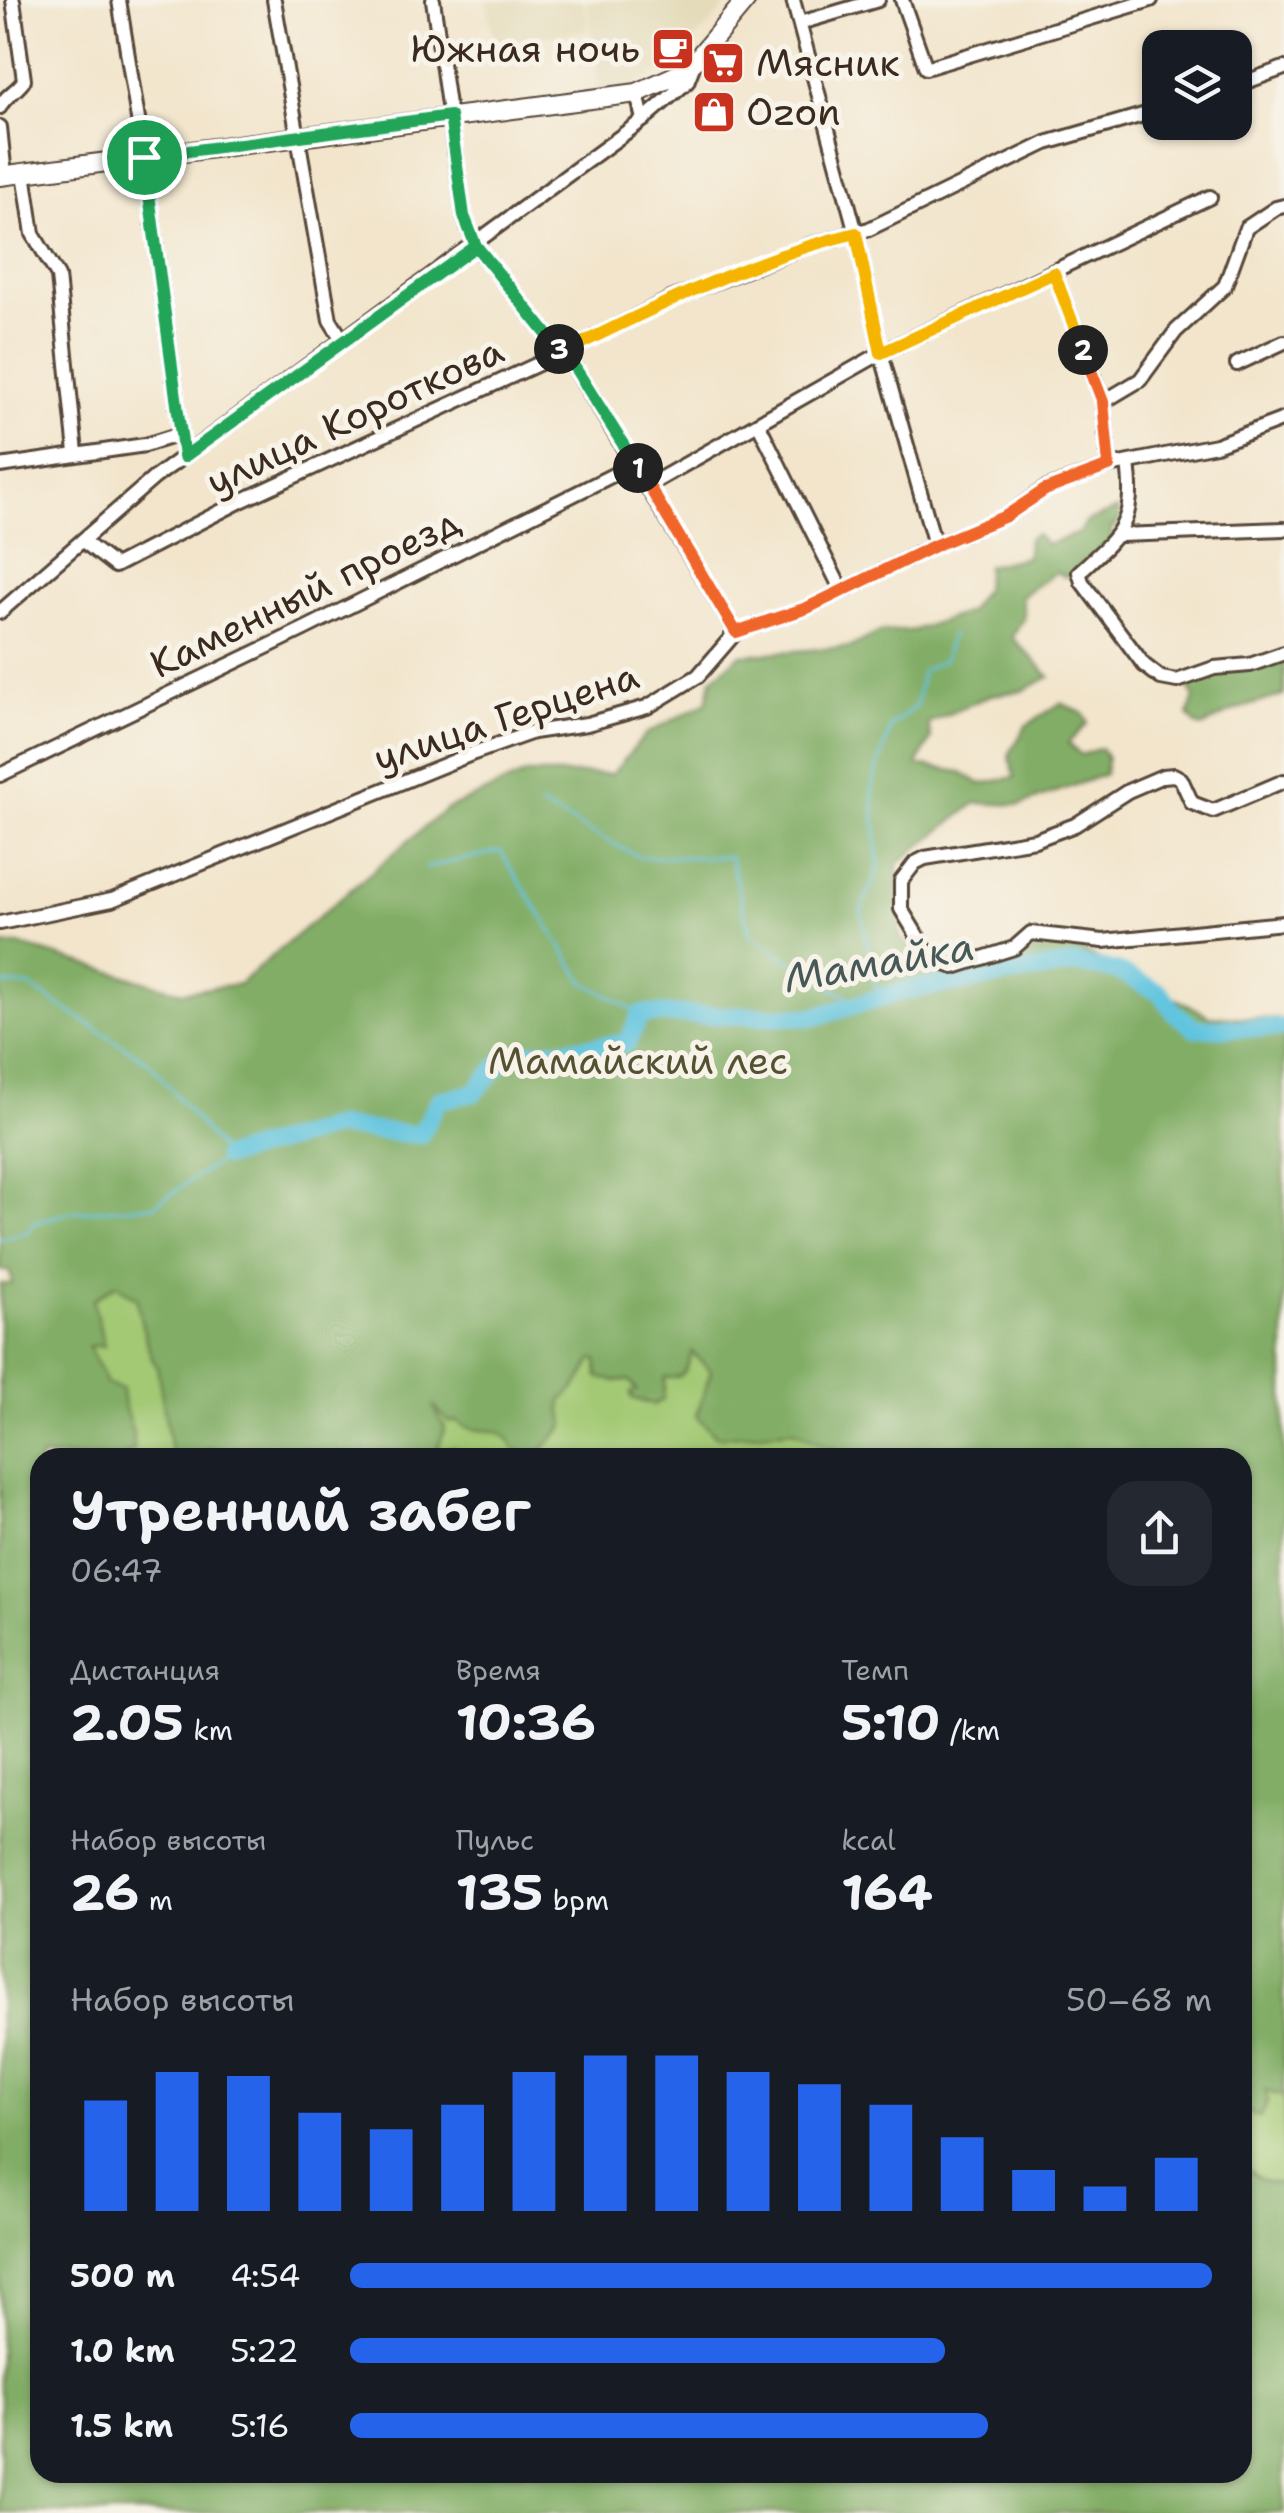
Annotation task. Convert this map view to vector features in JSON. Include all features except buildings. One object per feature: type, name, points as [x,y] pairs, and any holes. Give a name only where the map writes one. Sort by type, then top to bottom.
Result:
[{"type":"main road","points":[[10,175],[636,94],[679,74],[696,60],[746,0]]},
{"type":"street","points":[[0,107],[24,80],[13,0]]},
{"type":"street","points":[[119,0],[184,457]]},
{"type":"street","points":[[274,0],[330,320],[342,341]]},
{"type":"street","points":[[433,0],[464,216],[476,246],[564,352],[736,632],[807,608],[936,545],[1006,516],[1045,490],[1109,466],[1216,445],[1284,419]]},
{"type":"street","points":[[793,0],[856,233],[881,353],[936,545]]},
{"type":"street","points":[[800,23],[878,0]]},
{"type":"street","points":[[902,0],[926,68],[1152,0]]},
{"type":"street","points":[[2,607],[154,478],[476,246],[643,120],[686,82],[696,60]]},
{"type":"street","points":[[1252,80],[1284,68]]},
{"type":"street","points":[[636,94],[643,120]]},
{"type":"street","name":"улица Короткова","points":[[84,541],[115,566],[243,500],[671,299],[810,244],[856,233],[1046,142],[1142,115]]},
{"type":"street","points":[[0,126],[10,175],[34,234],[58,276],[76,454]]},
{"type":"street","points":[[649,485],[881,353],[1210,197]]},
{"type":"street","points":[[1103,402],[1140,380],[1176,330],[1226,286],[1246,228],[1284,206]]},
{"type":"street","points":[[1054,273],[1103,402],[1109,466]]},
{"type":"street","points":[[1237,364],[1284,342]]},
{"type":"street","points":[[758,423],[842,591]]},
{"type":"street","points":[[0,466],[145,445],[180,434]]},
{"type":"street","points":[[1128,463],[1130,508],[1120,535],[1080,572],[1082,582],[1144,664],[1162,678],[1178,681],[1214,668],[1250,665],[1284,653]]},
{"type":"street","name":"Каменный проезд","points":[[0,775],[304,630],[635,464]]},
{"type":"street","points":[[1120,535],[1284,529]]},
{"type":"street","name":"улица Герцена","points":[[0,923],[112,900],[533,732],[588,724],[646,707],[698,676],[736,632]]},
{"type":"street","points":[[1284,782],[1212,811],[1192,803],[1181,778],[1163,776],[1128,791],[1074,825],[1036,840],[925,858],[907,871],[902,881],[902,909],[932,960],[954,967],[1014,948],[1030,933],[1103,941],[1284,922]]},
{"type":"shaded area","points":[[486,0],[583,0],[588,19],[586,30],[495,45]]},
{"type":"shaded area","points":[[587,0],[730,0],[709,26],[651,78],[631,87],[599,91]]},
{"type":"green space","name":"Мамайский лес","points":[[1118,509],[1120,520],[1111,529],[1112,540],[1066,577],[1056,572],[1021,596],[1024,617],[1012,637],[1050,677],[1022,691],[991,695],[928,723],[931,738],[917,765],[961,772],[981,784],[1015,777],[1009,755],[1026,726],[1061,703],[1084,714],[1088,723],[1068,743],[1081,755],[1101,748],[1107,759],[1105,774],[1021,805],[976,803],[898,863],[900,938],[935,969],[968,975],[1020,953],[1072,946],[1210,1016],[1284,1020],[1284,2096],[1264,2091],[1268,2099],[1261,2117],[1252,2114],[1252,1448],[832,1448],[793,1430],[717,1437],[696,1416],[711,1371],[692,1352],[681,1375],[665,1378],[663,1400],[653,1405],[632,1398],[631,1393],[637,1390],[629,1380],[598,1377],[597,1360],[592,1359],[580,1382],[562,1402],[563,1428],[544,1448],[514,1448],[496,1432],[449,1422],[433,1405],[445,1428],[438,1448],[170,1448],[157,1367],[147,1345],[137,1299],[116,1284],[93,1300],[104,1346],[89,1346],[105,1383],[122,1389],[134,1448],[30,1448],[30,2483],[1252,2483],[1252,2173],[1266,2182],[1284,2182],[1284,2513],[0,2513],[0,1284],[12,1284],[10,1272],[0,1270],[0,945],[19,945],[182,992],[239,984],[445,810],[526,774],[612,774],[646,734],[707,702],[712,679],[740,655],[850,647],[880,632],[914,630],[968,612],[984,590],[987,566],[1027,557],[1028,539],[1036,534],[1046,545],[1079,533],[1086,522]]},
{"type":"green space","points":[[1284,660],[1284,695],[1237,709],[1202,727],[1188,715],[1194,697],[1188,682]]},
{"type":"green space","points":[[117,1284],[137,1299],[692,1352],[711,1371],[717,1437],[793,1430],[833,1448],[47,1448],[89,1344],[93,1300]]},
{"type":"green space","points":[[1263,2090],[1284,2096],[1284,2182],[1261,2180],[1252,2173],[1252,2113],[1261,2116]]},
{"type":"waterway","points":[[883,997],[875,984],[861,911],[879,866],[872,786],[891,726],[916,706],[922,671],[944,660],[951,635]]},
{"type":"waterway","points":[[539,805],[639,857],[730,857],[750,935],[857,1004]]},
{"type":"waterway","points":[[426,868],[500,851],[584,982],[641,1014]]},
{"type":"waterway","name":"Мамайка","points":[[226,1157],[337,1127],[420,1135],[439,1100],[474,1093],[508,1055],[627,1043],[641,1014],[814,1017],[903,991],[1077,964],[1117,971],[1161,993],[1175,1013],[1195,1028],[1284,1028]]},
{"type":"waterway","name":"Мамайка","points":[[0,984],[29,986],[150,1063],[226,1157],[153,1206],[71,1212],[34,1223],[27,1232],[0,1239]]},
{"type":"place","name":"Южная ночь","points":[[673,49]]},
{"type":"place","name":"Мясник","points":[[723,63]]},
{"type":"place","name":"Ozon","points":[[714,112]]},
{"type":"route","points":[[144,157],[184,457],[476,246],[562,353],[565,352],[671,299],[810,244],[856,233],[881,353],[1054,273],[1103,402],[1109,466],[1045,490],[1006,516],[936,545],[807,608],[736,632],[565,352],[476,246],[464,216],[450,116],[144,157]]}]
